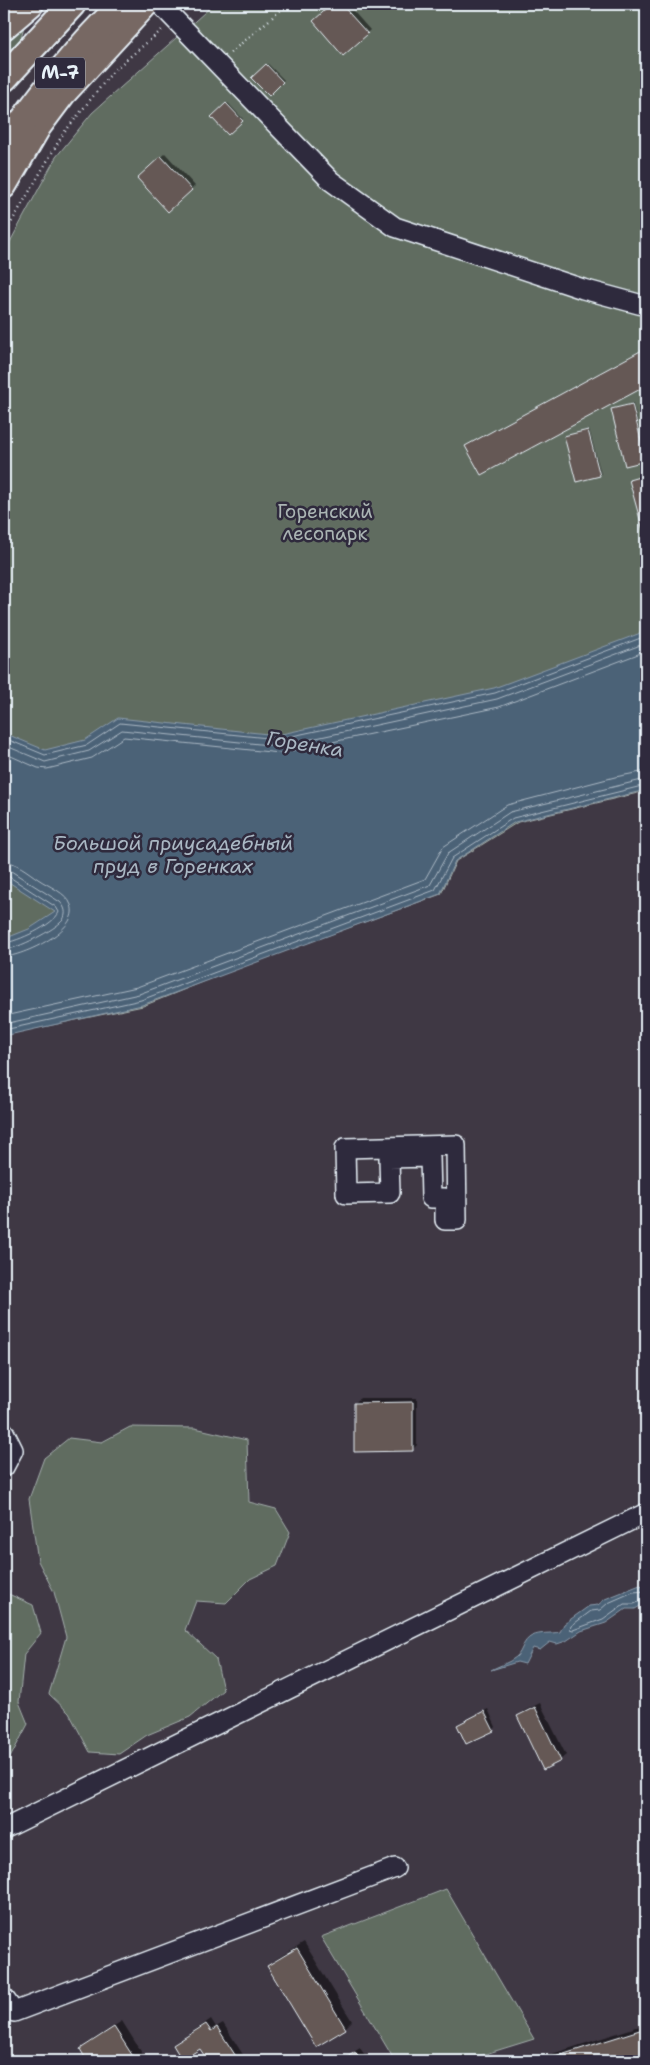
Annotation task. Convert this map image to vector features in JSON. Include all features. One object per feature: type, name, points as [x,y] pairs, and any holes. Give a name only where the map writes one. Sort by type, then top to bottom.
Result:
[{"type":"highway","name":"М-7","points":[[4,78],[72,4]]},
{"type":"highway","name":"М-7","points":[[4,148],[55,79],[101,25],[123,4]]},
{"type":"main road","points":[[4,27],[31,4]]},
{"type":"main road","points":[[4,186],[39,126],[63,94],[146,4]]},
{"type":"lane","points":[[160,4],[331,181],[395,227],[583,289],[646,306]]},
{"type":"lane","points":[[456,1145],[457,1220],[446,1220],[445,1198],[431,1198],[430,1157],[389,1158],[390,1193],[346,1194],[345,1148],[456,1145]]},
{"type":"lane","points":[[4,1432],[13,1450],[4,1467]]},
{"type":"lane","points":[[4,1829],[646,1513]]},
{"type":"lane","points":[[4,1998],[14,2012],[395,1868]]},
{"type":"path","points":[[218,64],[288,4]]},
{"type":"path","points":[[4,234],[63,134],[114,70],[165,28]]},
{"type":"green space","name":"Горенский лесопарк","points":[[214,4],[646,4],[646,791],[518,822],[456,861],[441,894],[233,970],[143,1006],[4,1035],[4,253],[56,157],[92,113]]},
{"type":"green space","points":[[24,26],[21,39],[4,60],[4,44]]},
{"type":"green space","points":[[130,1427],[195,1428],[247,1440],[249,1502],[276,1509],[290,1532],[277,1566],[250,1579],[226,1603],[196,1601],[185,1630],[216,1659],[223,1690],[190,1717],[147,1735],[119,1754],[90,1752],[69,1713],[49,1694],[66,1637],[54,1592],[38,1561],[29,1499],[44,1458],[69,1438],[102,1442]]},
{"type":"green space","points":[[4,1592],[33,1605],[41,1633],[24,1654],[19,1702],[28,1724],[4,1769]]},
{"type":"green space","points":[[446,1889],[534,2039],[463,2061],[395,2061],[321,1937]]},
{"type":"water","name":"Большой приусадебный пруд в Горенках","points":[[646,631],[646,790],[515,822],[455,861],[440,894],[142,1005],[4,1036],[4,939],[29,929],[55,912],[4,879],[4,733],[45,750],[85,740],[118,718],[277,735],[494,688]]},
{"type":"water","points":[[640,1585],[646,1587],[644,1604],[635,1609],[626,1609],[606,1623],[581,1631],[566,1641],[557,1644],[550,1642],[540,1650],[533,1648],[525,1664],[517,1662],[491,1670],[516,1657],[526,1641],[532,1636],[560,1632],[564,1624],[589,1606],[598,1605],[605,1599]]},
{"type":"building","points":[[332,4],[341,4],[368,34],[343,56],[313,21]]},
{"type":"building","points":[[266,64],[283,82],[269,96],[251,78]]},
{"type":"building","points":[[226,103],[243,121],[228,135],[211,117]]},
{"type":"building","points":[[161,156],[192,190],[168,212],[137,178]]},
{"type":"building","points":[[646,348],[646,386],[481,475],[465,446]]},
{"type":"building","points":[[646,391],[646,425],[641,392]]},
{"type":"building","points":[[632,404],[646,461],[625,466],[611,409]]},
{"type":"building","points":[[588,430],[600,476],[576,482],[564,436]]},
{"type":"building","points":[[646,475],[646,541],[629,480]]},
{"type":"building","points":[[413,1402],[413,1451],[354,1452],[354,1403]]},
{"type":"building","points":[[535,1707],[561,1761],[543,1770],[517,1716]]},
{"type":"building","points":[[484,1711],[494,1731],[466,1744],[457,1725]]},
{"type":"building","points":[[297,1948],[346,2029],[316,2047],[267,1966]]},
{"type":"building","points":[[206,2024],[211,2031],[217,2027],[239,2061],[208,2061],[200,2049],[182,2060],[173,2045]]},
{"type":"building","points":[[114,2027],[136,2061],[87,2061],[80,2049]]},
{"type":"building","points":[[646,2028],[646,2061],[542,2061]]},
{"type":"building","points":[[355,2052],[361,2061],[341,2061]]},
{"type":"water label","name":"Горенка","points":[[305,744]]}]
